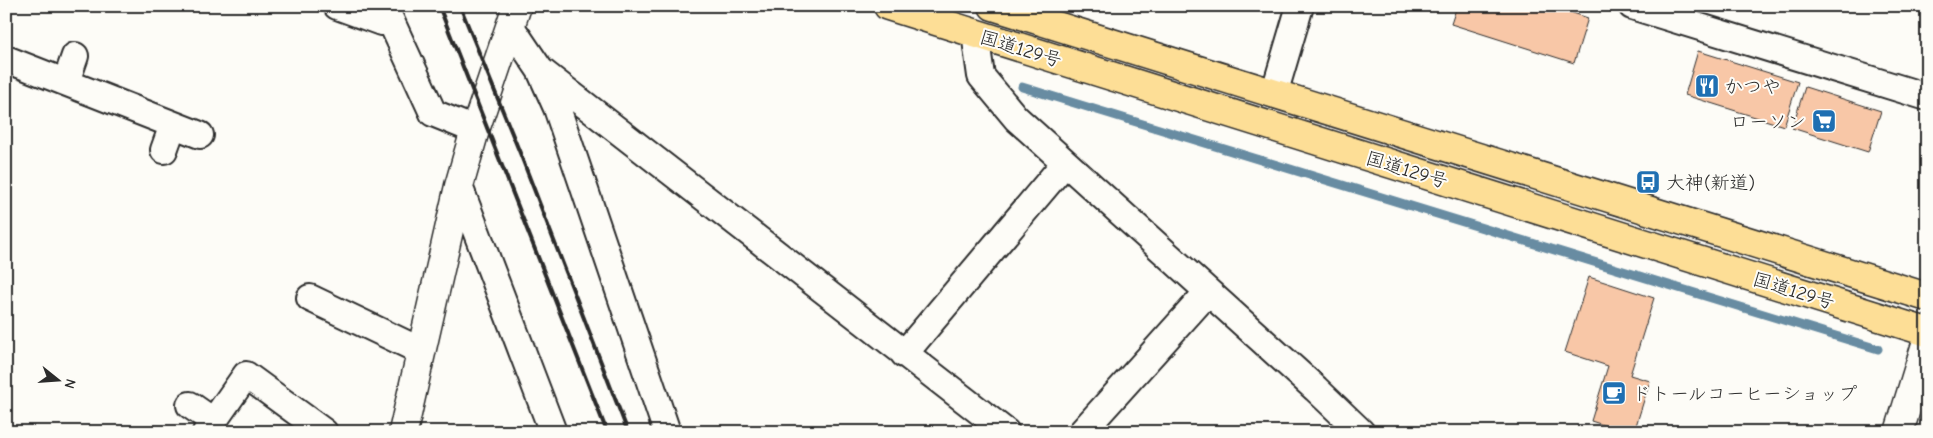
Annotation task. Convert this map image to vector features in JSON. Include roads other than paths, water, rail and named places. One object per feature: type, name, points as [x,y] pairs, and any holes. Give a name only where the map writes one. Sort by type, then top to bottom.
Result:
[{"type":"highway","name":"国道129号","points":[[888,6],[1927,332]]},
{"type":"highway","name":"国道129号","points":[[993,6],[1927,296]]},
{"type":"street","points":[[337,6],[381,22],[388,14],[432,112],[475,130]]},
{"type":"street","points":[[1274,94],[1300,6]]},
{"type":"street","points":[[1632,6],[1927,97]]},
{"type":"street","points":[[403,432],[459,186],[475,130],[514,17]]},
{"type":"street","points":[[514,17],[557,108],[667,432]]},
{"type":"street","points":[[975,33],[981,76],[1016,118],[1316,389],[1361,432]]},
{"type":"street","points":[[66,82],[75,56]]},
{"type":"street","points":[[6,59],[200,135]]},
{"type":"street","points":[[540,70],[1006,432]]},
{"type":"street","points":[[164,150],[173,125]]},
{"type":"street","points":[[904,354],[1065,163]]},
{"type":"street","points":[[459,186],[553,432]]},
{"type":"street","points":[[1082,432],[1208,292]]},
{"type":"street","points":[[310,298],[421,352]]},
{"type":"street","points":[[1898,432],[1927,341]]},
{"type":"street","points":[[190,405],[210,427],[246,375],[324,432]]},
{"type":"waterway","points":[[1022,87],[1878,349]]},
{"type":"railway","points":[[439,6],[607,432]]},
{"type":"railway","points":[[460,6],[520,153],[628,432]]},
{"type":"place","name":"かつや","points":[[1707,86]]},
{"type":"place","name":"ローソン","points":[[1824,121]]},
{"type":"place","name":"大神(新道)","points":[[1648,182]]},
{"type":"place","name":"ドトールコーヒーショップ","points":[[1614,393]]}]
